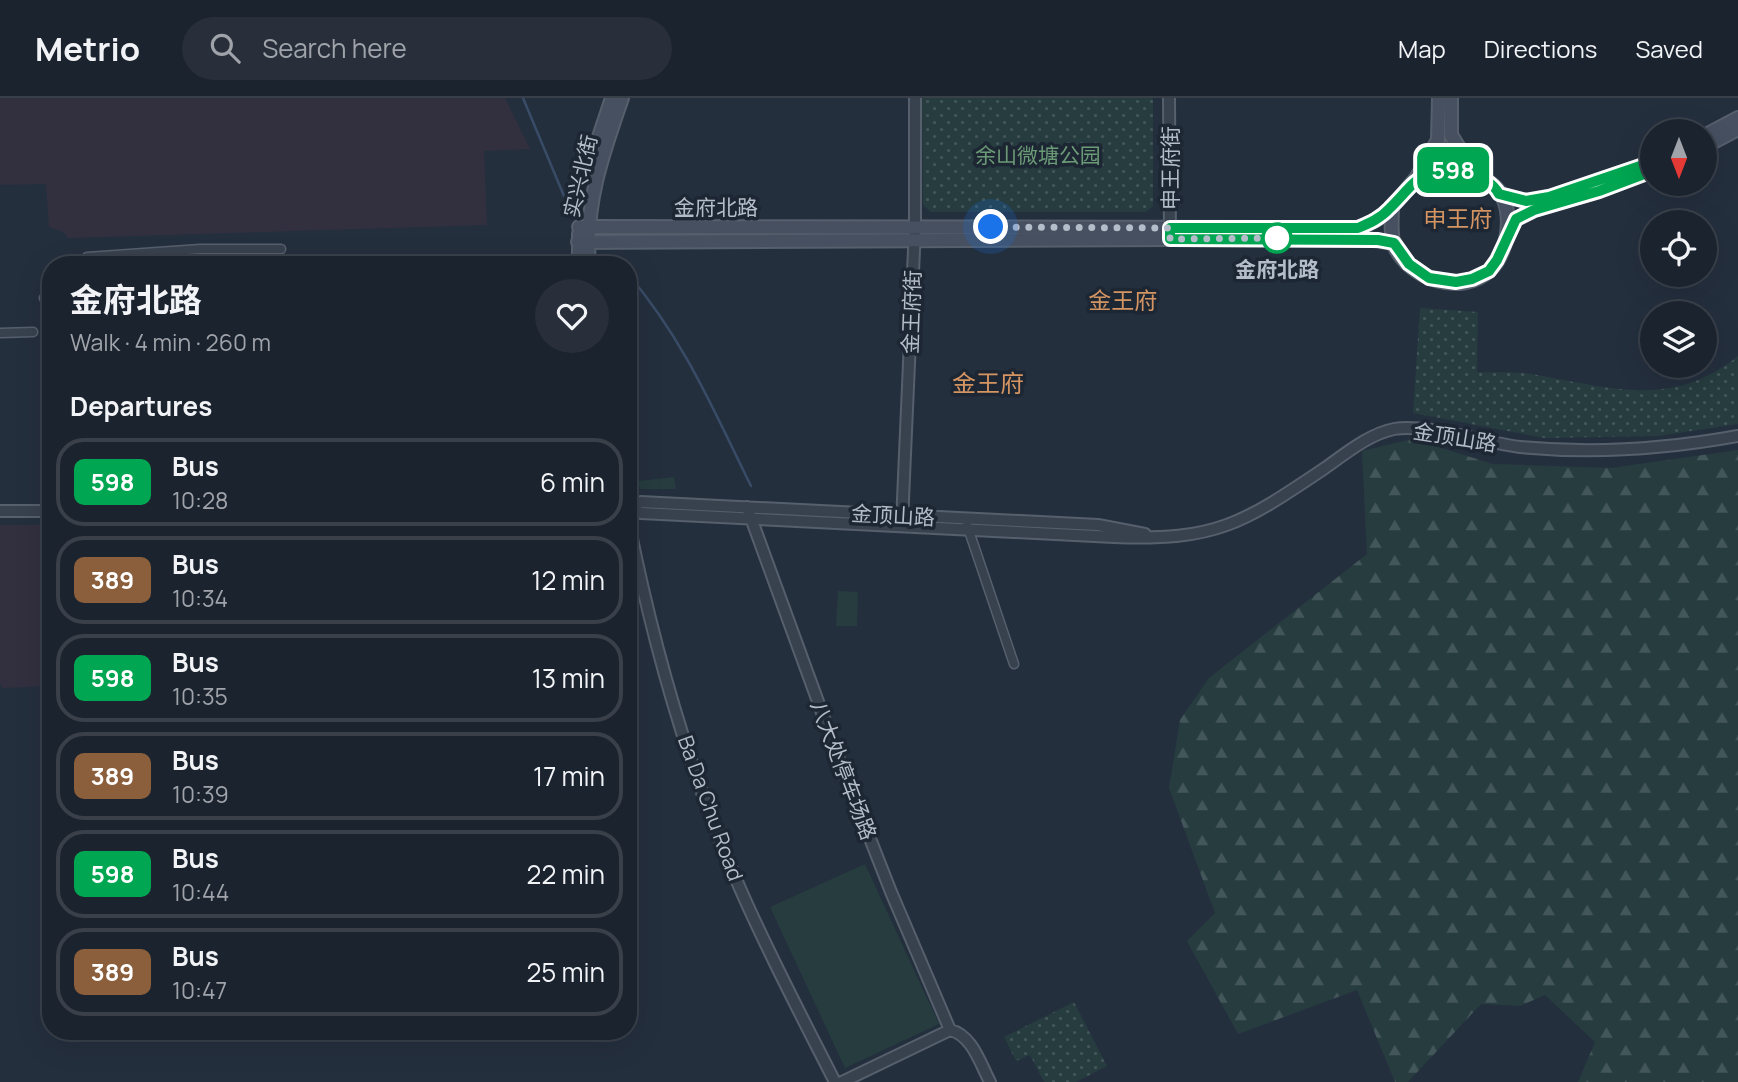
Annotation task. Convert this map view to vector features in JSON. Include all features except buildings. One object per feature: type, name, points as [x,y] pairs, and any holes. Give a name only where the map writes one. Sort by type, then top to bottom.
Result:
[{"type":"main road","name":"实兴北街","points":[[580,256],[591,160],[612,98]]},
{"type":"main road","name":"实兴北街","points":[[584,227],[599,162],[622,98]]},
{"type":"main road","points":[[1439,98],[1438,140],[1417,177],[1392,207],[1394,243],[1417,272],[1440,282],[1456,282],[1489,271],[1516,219],[1534,210],[1640,176]]},
{"type":"main road","points":[[1451,98],[1451,135],[1476,175]]},
{"type":"main road","points":[[1717,129],[1738,118]]},
{"type":"main road","points":[[1717,140],[1738,129]]},
{"type":"main road","points":[[1499,194],[1526,201],[1549,197],[1640,166]]},
{"type":"main road","points":[[1417,177],[1437,170],[1476,175],[1496,187],[1507,213],[1508,234]]},
{"type":"main road","name":"金府北路","points":[[1170,233],[1358,228],[1376,220],[1392,207]]},
{"type":"main road","name":"金府北路","points":[[584,227],[915,233],[1170,233],[1361,238],[1394,243]]},
{"type":"main road","name":"金府北路","points":[[582,242],[915,233]]},
{"type":"main road","name":"实兴北街","points":[[582,242],[586,256]]},
{"type":"street","name":"金王府街","points":[[902,520],[915,233],[915,98]]},
{"type":"street","name":"申王府街","points":[[1169,98],[1170,233]]},
{"type":"street","points":[[101,256],[200,249],[281,249]]},
{"type":"street","points":[[0,333],[33,332]]},
{"type":"street","name":"金顶山路","points":[[637,509],[902,520],[1158,539],[1202,534],[1240,521],[1355,447],[1396,428],[1418,429],[1519,447],[1568,450],[1641,448],[1738,436]]},
{"type":"street","points":[[0,511],[42,511]]},
{"type":"street","name":"八大处停车场路","points":[[748,513],[891,892],[950,1030],[960,1032],[968,1040],[990,1082]]},
{"type":"street","points":[[966,524],[1014,664]]},
{"type":"street","name":"Ba Da Chu Road","points":[[637,558],[659,652],[690,758],[757,927],[835,1082]]},
{"type":"street","points":[[842,1082],[938,1033],[950,1030]]},
{"type":"shaded area","points":[[0,98],[505,98],[530,149],[484,151],[487,225],[68,238],[63,232],[49,227],[46,184],[0,185]]},
{"type":"shaded area","points":[[0,525],[42,525],[42,686],[2,688]]},
{"type":"green space","name":"余山微塘公园","points":[[922,98],[1153,98],[1153,206],[1146,212],[931,212],[923,205]]},
{"type":"green space","points":[[1420,308],[1478,312],[1477,372],[1530,374],[1616,389],[1665,389],[1701,378],[1717,378],[1717,370],[1738,356],[1738,424],[1658,436],[1544,438],[1413,413]]},
{"type":"green space","points":[[1412,439],[1493,464],[1611,468],[1738,450],[1738,1082],[1578,1082],[1595,1042],[1545,995],[1520,1006],[1481,1004],[1408,1082],[1395,1082],[1357,990],[1238,1034],[1187,941],[1215,913],[1169,788],[1180,720],[1209,678],[1367,554],[1362,451]]},
{"type":"green space","points":[[674,477],[676,489],[640,489],[638,481]]},
{"type":"green space","points":[[838,591],[858,592],[857,626],[836,626]]},
{"type":"green space","points":[[865,864],[939,1024],[845,1068],[770,907]]},
{"type":"green space","points":[[1074,1002],[1107,1066],[1076,1082],[1044,1082],[1030,1055],[1016,1061],[1004,1037]]},
{"type":"waterway","points":[[523,98],[564,196]]},
{"type":"waterway","points":[[637,285],[682,350],[751,486]]},
{"type":"bus line","name":"598","points":[[1640,167],[1596,183],[1526,201],[1499,194],[1496,187],[1476,175],[1455,170],[1437,170],[1417,177],[1392,207],[1376,220],[1358,228],[1170,228],[1170,239],[1378,240],[1394,243],[1400,254],[1417,272],[1440,282],[1456,282],[1472,279],[1489,271],[1516,219],[1534,210],[1640,176]]},
{"type":"place","name":"金府北路","points":[[1277,238]]},
{"type":"district","name":"申王府","points":[[1458,218]]},
{"type":"district","name":"金王府","points":[[1123,300]]},
{"type":"district","name":"金王府","points":[[988,382]]},
{"type":"route","points":[[991,227],[1170,228],[1170,239],[1277,238]]}]
